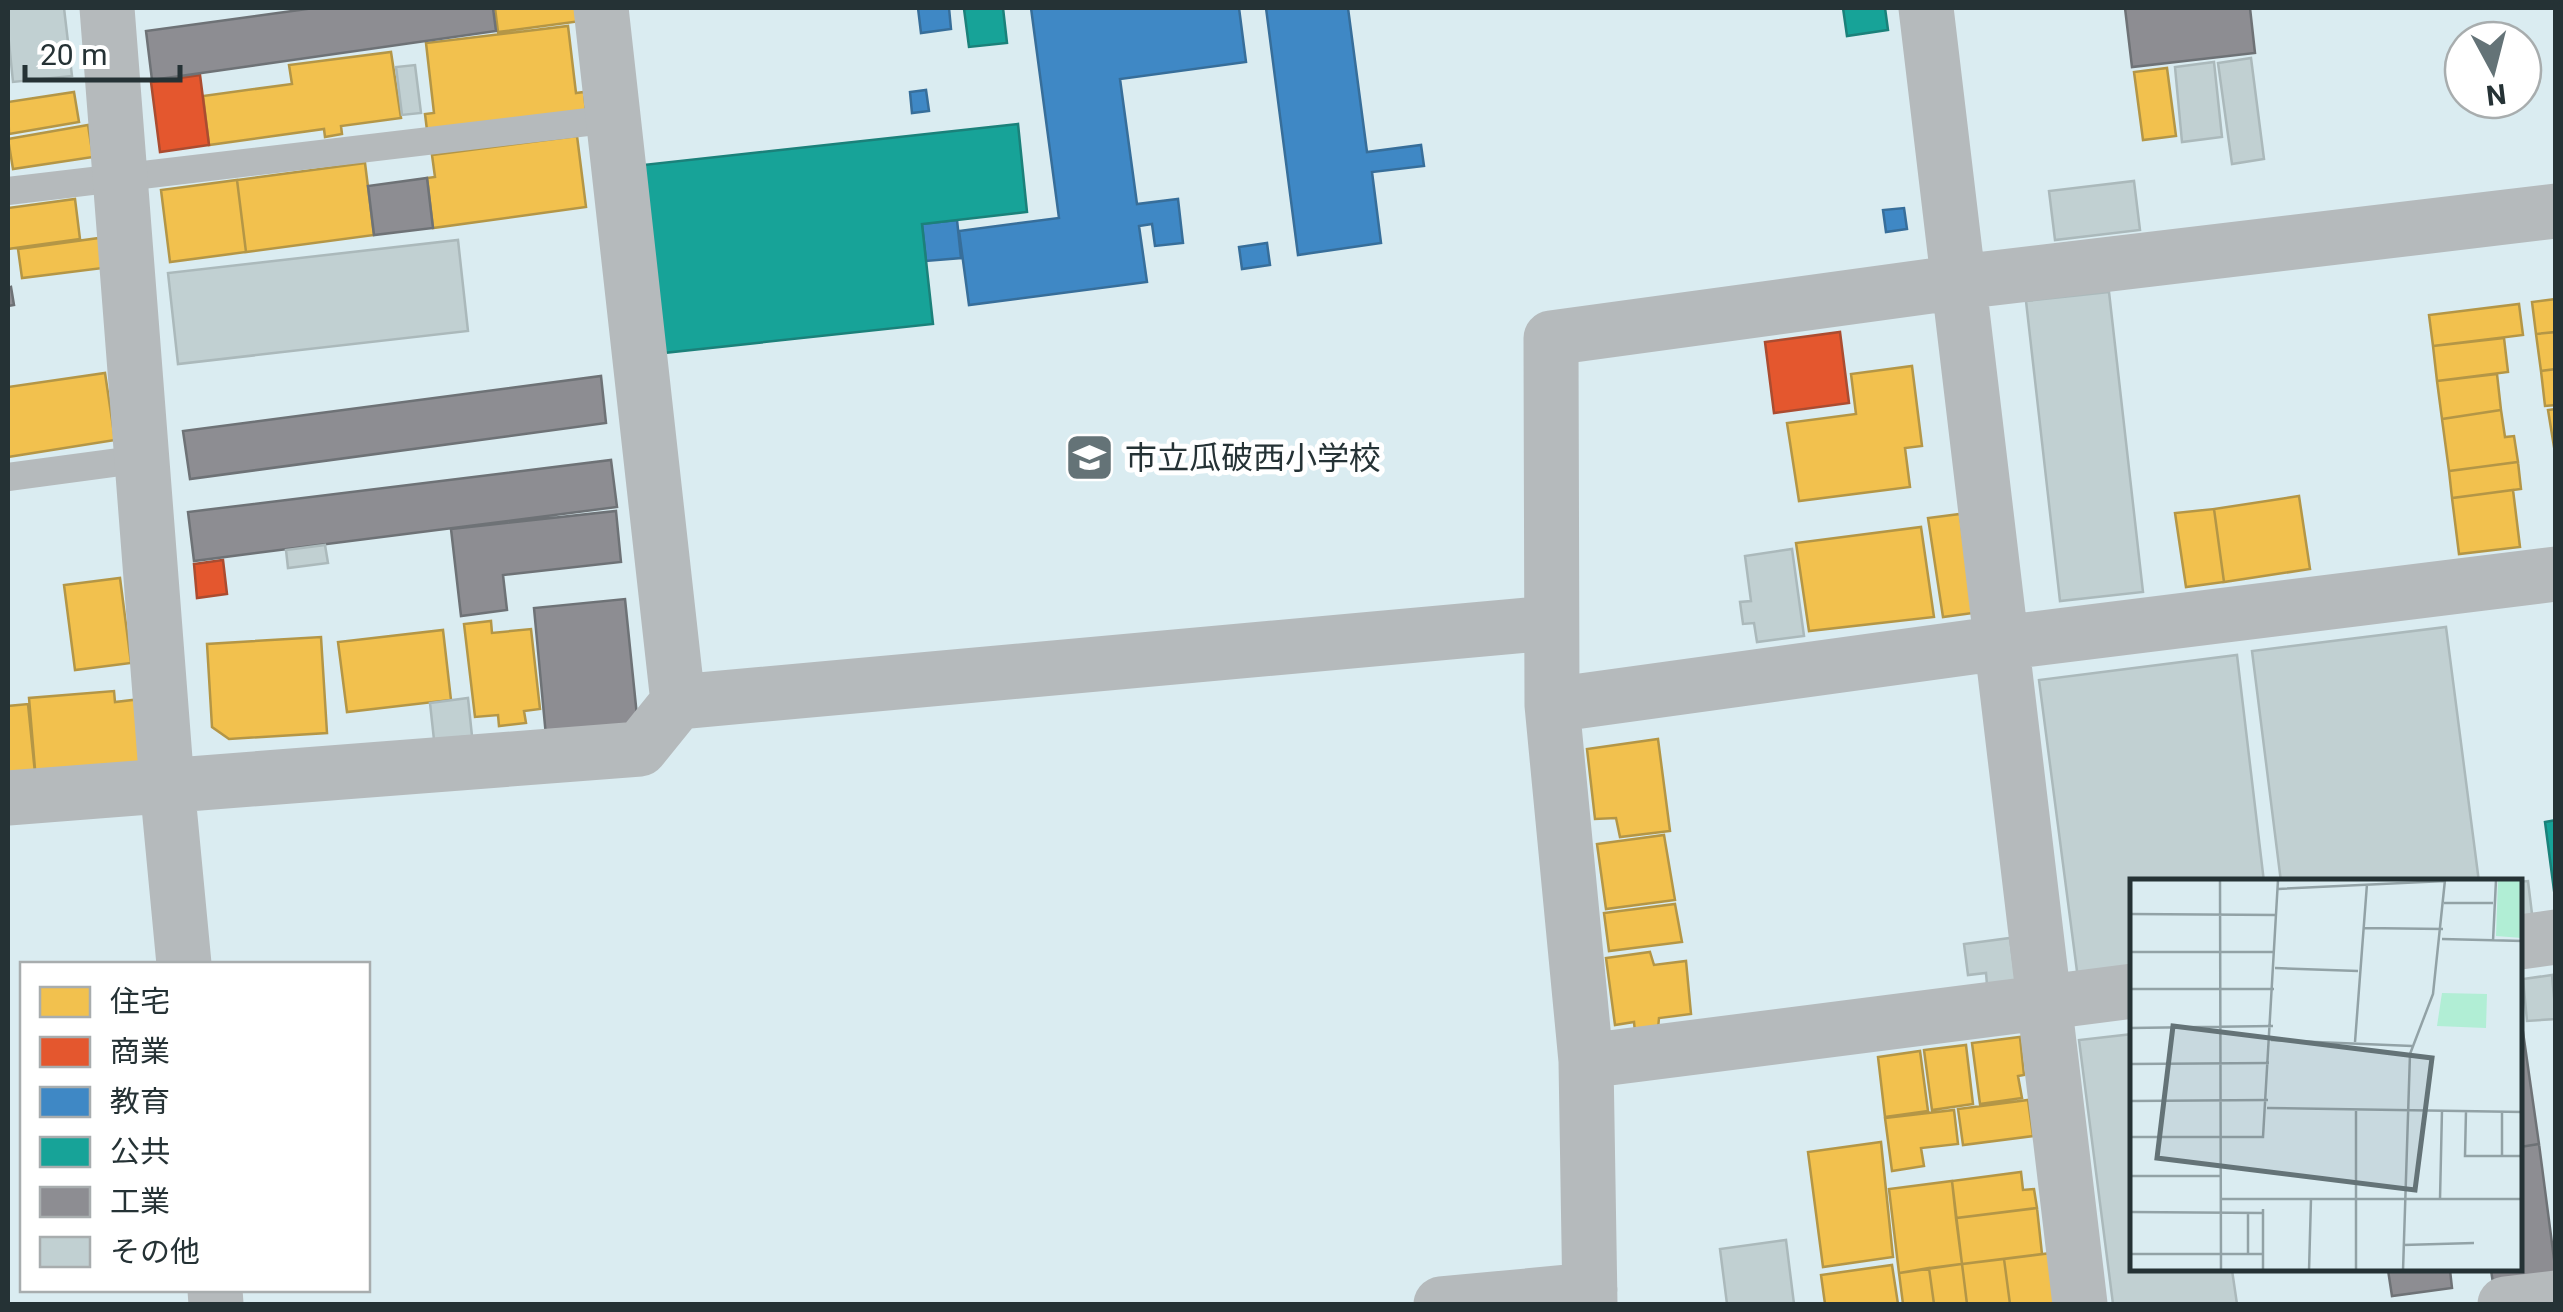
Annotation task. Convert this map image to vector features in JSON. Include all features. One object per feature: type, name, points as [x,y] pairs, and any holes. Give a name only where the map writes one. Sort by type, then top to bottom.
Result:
[{"type":"street","points":[[107,8],[184,962]]},
{"type":"street","points":[[8,798],[640,749],[678,702],[601,8]]},
{"type":"street","points":[[1926,8],[2080,1304]]},
{"type":"street","points":[[1441,1304],[1590,1297],[1586,1061],[1552,705],[1551,338],[1960,282],[2556,212]]},
{"type":"street","points":[[1552,705],[2001,642],[2556,574]]},
{"type":"street","points":[[678,702],[1550,623]]},
{"type":"street","points":[[2523,942],[2556,937]]},
{"type":"street","points":[[1586,1061],[2130,991]]},
{"type":"street","points":[[2505,1304],[2556,1298]]},
{"type":"lane","points":[[8,191],[613,119]]},
{"type":"lane","points":[[8,477],[142,460]]},
{"type":"building: 住宅","points":[[495,8],[580,8],[581,21],[498,32]]},
{"type":"building: 住宅","points":[[568,26],[576,93],[584,92],[586,112],[427,130],[425,114],[434,113],[426,43]]},
{"type":"building: 住宅","points":[[391,52],[401,118],[341,126],[342,134],[325,137],[324,129],[209,145],[203,96],[292,84],[289,65]]},
{"type":"building: 住宅","points":[[2167,68],[2176,136],[2143,140],[2134,72]]},
{"type":"building: 住宅","points":[[74,92],[79,122],[9,134],[8,102]]},
{"type":"building: 住宅","points":[[88,125],[93,157],[13,169],[8,139]]},
{"type":"building: 住宅","points":[[577,136],[586,207],[433,228],[427,178],[435,177],[432,155]]},
{"type":"building: 住宅","points":[[365,163],[374,235],[246,252],[237,180]]},
{"type":"building: 住宅","points":[[237,180],[246,252],[170,262],[161,190]]},
{"type":"building: 住宅","points":[[75,199],[80,239],[8,249],[8,208]]},
{"type":"building: 住宅","points":[[99,238],[103,268],[22,278],[18,249]]},
{"type":"building: 住宅","points":[[2556,299],[2556,332],[2536,334],[2532,302]]},
{"type":"building: 住宅","points":[[2519,304],[2523,335],[2433,346],[2429,315]]},
{"type":"building: 住宅","points":[[2556,332],[2556,369],[2541,371],[2536,334]]},
{"type":"building: 住宅","points":[[2504,338],[2508,372],[2437,381],[2433,346]]},
{"type":"building: 住宅","points":[[1912,366],[1922,446],[1905,448],[1910,487],[1799,501],[1787,423],[1856,414],[1851,374]]},
{"type":"building: 住宅","points":[[2556,369],[2556,405],[2545,406],[2541,371]]},
{"type":"building: 住宅","points":[[105,373],[115,440],[8,457],[8,387]]},
{"type":"building: 住宅","points":[[2497,374],[2501,410],[2442,419],[2437,381]]},
{"type":"building: 住宅","points":[[2556,409],[2556,453],[2555,453],[2548,410]]},
{"type":"building: 住宅","points":[[2501,410],[2505,437],[2514,436],[2518,462],[2449,471],[2442,419]]},
{"type":"building: 住宅","points":[[2518,462],[2521,489],[2452,498],[2449,471]]},
{"type":"building: 住宅","points":[[2513,490],[2520,547],[2459,554],[2452,498]]},
{"type":"building: 住宅","points":[[2299,496],[2310,569],[2224,582],[2214,509]]},
{"type":"building: 住宅","points":[[2214,509],[2224,582],[2186,587],[2175,513]]},
{"type":"building: 住宅","points":[[1960,514],[1973,613],[1943,617],[1928,518]]},
{"type":"building: 住宅","points":[[1921,527],[1934,617],[1809,631],[1796,543]]},
{"type":"building: 住宅","points":[[120,578],[131,663],[75,670],[64,585]]},
{"type":"building: 住宅","points":[[491,621],[492,633],[531,629],[540,709],[524,711],[526,723],[499,726],[498,715],[475,717],[464,624]]},
{"type":"building: 住宅","points":[[443,630],[451,700],[347,712],[338,642]]},
{"type":"building: 住宅","points":[[321,637],[327,733],[229,739],[212,727],[207,644]]},
{"type":"building: 住宅","points":[[114,691],[115,702],[141,699],[140,772],[36,781],[29,698]]},
{"type":"building: 住宅","points":[[28,704],[35,773],[8,775],[8,706]]},
{"type":"building: 住宅","points":[[1658,739],[1670,831],[1620,837],[1616,818],[1595,819],[1587,749]]},
{"type":"building: 住宅","points":[[1664,835],[1675,900],[1606,909],[1597,844]]},
{"type":"building: 住宅","points":[[1675,904],[1682,942],[1609,951],[1604,913]]},
{"type":"building: 住宅","points":[[1650,952],[1654,965],[1686,961],[1691,1014],[1659,1018],[1658,1029],[1635,1032],[1634,1022],[1615,1025],[1606,958]]},
{"type":"building: 住宅","points":[[2020,1037],[2024,1075],[2018,1076],[2022,1098],[1980,1104],[1972,1043]]},
{"type":"building: 住宅","points":[[1966,1045],[1973,1104],[1932,1110],[1924,1050]]},
{"type":"building: 住宅","points":[[1920,1051],[1928,1111],[1885,1117],[1878,1057]]},
{"type":"building: 住宅","points":[[2028,1100],[2033,1136],[1963,1145],[1958,1109]]},
{"type":"building: 住宅","points":[[1954,1110],[1958,1144],[1921,1148],[1924,1166],[1892,1171],[1885,1118]]},
{"type":"building: 住宅","points":[[1881,1142],[1893,1257],[1823,1267],[1808,1152]]},
{"type":"building: 住宅","points":[[2021,1172],[2023,1190],[2034,1189],[2037,1208],[1956,1218],[1952,1181]]},
{"type":"building: 住宅","points":[[1952,1181],[1962,1264],[1899,1273],[1889,1189]]},
{"type":"building: 住宅","points":[[2037,1208],[2042,1254],[1962,1264],[1956,1218]]},
{"type":"building: 住宅","points":[[2051,1253],[2057,1304],[2010,1304],[2004,1259]]},
{"type":"building: 住宅","points":[[2004,1259],[2010,1304],[1967,1304],[1962,1264]]},
{"type":"building: 住宅","points":[[1962,1264],[1967,1304],[1934,1304],[1929,1268]]},
{"type":"building: 住宅","points":[[1892,1265],[1898,1304],[1825,1304],[1821,1275]]},
{"type":"building: 住宅","points":[[1929,1268],[1934,1304],[1903,1304],[1899,1273]]},
{"type":"building: 商業","points":[[200,75],[209,145],[160,152],[151,82]]},
{"type":"building: 商業","points":[[1840,332],[1849,403],[1774,413],[1765,342]]},
{"type":"building: 商業","points":[[223,560],[227,594],[197,598],[194,564]]},
{"type":"building: 教育","points":[[918,8],[949,8],[951,29],[921,33]]},
{"type":"building: 教育","points":[[1031,8],[1239,8],[1246,62],[1120,79],[1137,204],[1178,199],[1183,243],[1155,246],[1152,224],[1139,226],[1147,282],[969,305],[959,231],[1059,218]]},
{"type":"building: 教育","points":[[1266,8],[1348,8],[1367,152],[1421,145],[1424,166],[1372,172],[1381,243],[1298,255]]},
{"type":"building: 教育","points":[[926,90],[929,111],[912,113],[910,92]]},
{"type":"building: 教育","points":[[1904,208],[1907,229],[1886,232],[1883,210]]},
{"type":"building: 教育","points":[[957,220],[961,258],[926,261],[922,224]]},
{"type":"building: 教育","points":[[1267,243],[1270,265],[1242,269],[1239,247]]},
{"type":"building: 公共","points":[[1003,8],[1007,43],[969,47],[964,9]]},
{"type":"building: 公共","points":[[1843,8],[1885,8],[1888,30],[1847,36]]},
{"type":"building: 公共","points":[[1018,124],[1027,212],[922,224],[933,324],[663,353],[643,165]]},
{"type":"building: 公共","points":[[2556,820],[2556,898],[2555,898],[2545,822]]},
{"type":"building: 工業","points":[[314,8],[493,8],[496,31],[152,80],[146,31]]},
{"type":"building: 工業","points":[[2125,8],[2250,8],[2255,53],[2132,67]]},
{"type":"building: 工業","points":[[427,178],[433,228],[374,235],[368,186]]},
{"type":"building: 工業","points":[[11,287],[14,305],[8,306],[8,288]]},
{"type":"building: 工業","points":[[601,376],[606,423],[190,479],[183,431]]},
{"type":"building: 工業","points":[[611,460],[617,507],[194,561],[188,512]]},
{"type":"building: 工業","points":[[616,511],[621,562],[503,575],[507,610],[461,616],[451,529]]},
{"type":"building: 工業","points":[[625,599],[638,726],[546,736],[534,608]]},
{"type":"building: 工業","points":[[2523,1032],[2539,1144],[2523,1147]]},
{"type":"building: 工業","points":[[2539,1144],[2556,1274],[2493,1283],[2491,1272],[2523,1272],[2523,1147]]},
{"type":"building: 工業","points":[[2388,1272],[2450,1272],[2452,1288],[2392,1296]]},
{"type":"building: その他","points":[[8,8],[64,8],[72,76],[13,82]]},
{"type":"building: その他","points":[[2251,58],[2264,159],[2232,164],[2218,63]]},
{"type":"building: その他","points":[[2214,62],[2222,137],[2182,142],[2175,67]]},
{"type":"building: その他","points":[[415,65],[421,113],[402,115],[396,67]]},
{"type":"building: その他","points":[[2134,181],[2140,230],[2055,240],[2049,191]]},
{"type":"building: その他","points":[[458,240],[468,331],[178,364],[168,273]]},
{"type":"building: その他","points":[[2109,292],[2143,592],[2060,601],[2026,301]]},
{"type":"building: その他","points":[[325,545],[328,563],[288,568],[286,550]]},
{"type":"building: その他","points":[[1792,549],[1804,636],[1757,642],[1754,623],[1743,624],[1740,602],[1751,601],[1745,556]]},
{"type":"building: その他","points":[[2446,627],[2479,879],[2281,879],[2252,651]]},
{"type":"building: その他","points":[[2237,655],[2264,879],[2130,879],[2130,972],[2078,979],[2039,680]]},
{"type":"building: その他","points":[[468,698],[472,736],[434,740],[430,703]]},
{"type":"building: その他","points":[[2523,881],[2528,881],[2533,922],[2523,923]]},
{"type":"building: その他","points":[[2010,938],[2016,981],[1987,985],[1986,973],[1968,975],[1964,944]]},
{"type":"building: その他","points":[[2552,975],[2556,1019],[2527,1021],[2523,979]]},
{"type":"building: その他","points":[[2130,1034],[2130,1272],[2232,1272],[2237,1304],[2113,1304],[2079,1040]]},
{"type":"building: その他","points":[[1786,1240],[1794,1304],[1727,1304],[1720,1249]]},
{"type":"place","name":"市立瓜破西小学校","points":[[1090,458]]}]
